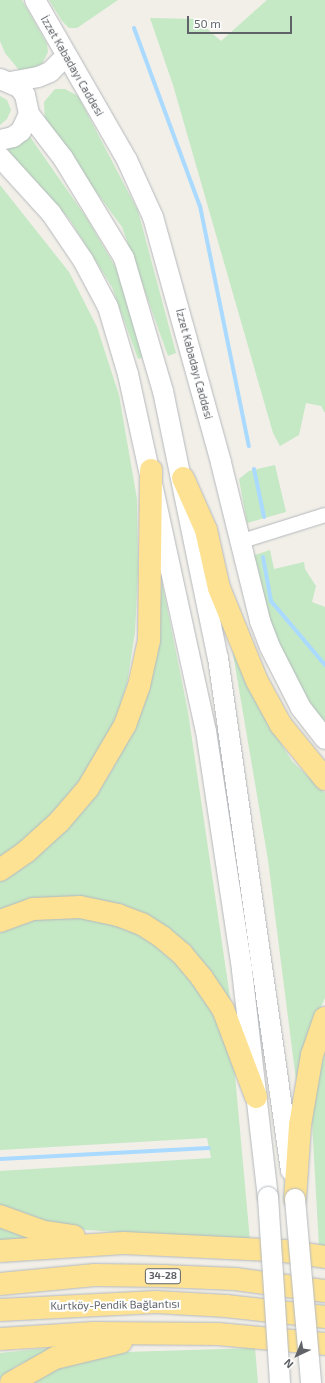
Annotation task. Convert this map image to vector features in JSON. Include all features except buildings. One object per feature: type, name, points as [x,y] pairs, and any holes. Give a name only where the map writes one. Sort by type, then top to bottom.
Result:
[{"type":"highway","points":[[0,870],[26,852],[59,822],[88,788],[106,761],[127,719],[139,686],[149,640],[151,470]]},
{"type":"highway","points":[[182,478],[206,530],[219,588],[257,681],[281,725],[325,779]]},
{"type":"highway","points":[[0,921],[33,908],[80,907],[142,924],[162,937],[182,954],[202,978],[223,1009],[256,1097]]},
{"type":"highway","points":[[295,1199],[300,1125],[312,1055],[325,1018]]},
{"type":"highway","points":[[0,1216],[44,1232],[124,1243],[285,1251],[325,1257]]},
{"type":"highway","points":[[0,1251],[124,1243]]},
{"type":"highway","name":"34-28","points":[[0,1284],[94,1275],[155,1276],[235,1279],[325,1291]]},
{"type":"highway","name":"Kurtköy-Pendik Bağlantısı","points":[[0,1310],[156,1302],[226,1306],[325,1317]]},
{"type":"highway","points":[[0,1339],[94,1333],[218,1334],[325,1344]]},
{"type":"highway","points":[[11,1383],[55,1358],[114,1343],[218,1334]]},
{"type":"main road","name":"İzzet Kabadayı Caddesi","points":[[35,0],[126,160],[153,218],[221,463],[252,597],[270,646],[301,708],[325,739]]},
{"type":"main road","points":[[4,77],[38,77],[50,72],[66,56]]},
{"type":"main road","points":[[0,140],[13,137],[21,131],[29,110],[66,56]]},
{"type":"main road","points":[[4,77],[25,95],[29,110],[63,158],[124,258],[163,391],[218,658],[295,1199],[311,1383]]},
{"type":"main road","points":[[0,157],[51,213],[83,260],[108,307],[128,374],[151,470],[206,731],[242,970],[268,1197],[280,1383]]},
{"type":"street","points":[[239,542],[325,515]]},
{"type":"green space","points":[[0,0],[22,0],[47,44],[48,52],[42,64],[34,70],[19,70],[5,53],[0,41]]},
{"type":"green space","points":[[49,0],[118,0],[77,28],[69,28],[62,21]]},
{"type":"green space","points":[[267,0],[325,0],[325,413],[321,406],[306,403],[299,435],[280,446],[273,433],[173,85],[150,18],[196,19],[221,41]]},
{"type":"green space","points":[[55,89],[65,89],[78,96],[138,211],[176,353],[168,356],[122,227],[45,122],[44,102]]},
{"type":"green space","points":[[0,96],[7,100],[11,110],[7,119],[0,125]]},
{"type":"green space","points":[[28,134],[86,217],[116,268],[144,357],[138,359],[112,287],[70,220],[5,147]]},
{"type":"green space","points":[[0,185],[69,272],[97,327],[119,395],[137,499],[138,570],[135,632],[127,684],[111,732],[93,768],[59,811],[0,860]]},
{"type":"green space","points":[[275,465],[286,512],[247,523],[239,479],[249,471]]},
{"type":"green space","points":[[270,550],[274,569],[304,562],[305,569],[316,586],[312,602],[325,607],[325,736],[270,632],[249,557]]},
{"type":"green space","points":[[162,582],[188,712],[231,1004],[136,912],[0,914],[0,882],[51,844],[86,808],[111,772],[134,729],[150,686]]},
{"type":"green space","points":[[232,648],[263,715],[292,761],[325,793],[325,998],[309,1032],[296,1080],[268,860]]},
{"type":"green space","points":[[58,913],[114,921],[150,941],[185,972],[207,996],[233,1053],[250,1241],[58,1228],[0,1210],[0,1171],[211,1158],[207,1138],[0,1150],[0,933],[21,923]]},
{"type":"green space","points":[[325,1050],[325,1248],[319,1247],[312,1122],[315,1085]]},
{"type":"green space","points":[[0,1224],[41,1238],[0,1243]]},
{"type":"green space","points":[[57,1347],[15,1367],[0,1378],[0,1353]]},
{"type":"green space","points":[[255,1348],[258,1383],[31,1383],[56,1368],[126,1352]]},
{"type":"waterway","points":[[134,28],[200,206],[249,446]]},
{"type":"waterway","points":[[254,469],[264,517]]},
{"type":"waterway","points":[[263,557],[271,601],[325,665]]},
{"type":"waterway","points":[[0,1159],[209,1148]]}]
